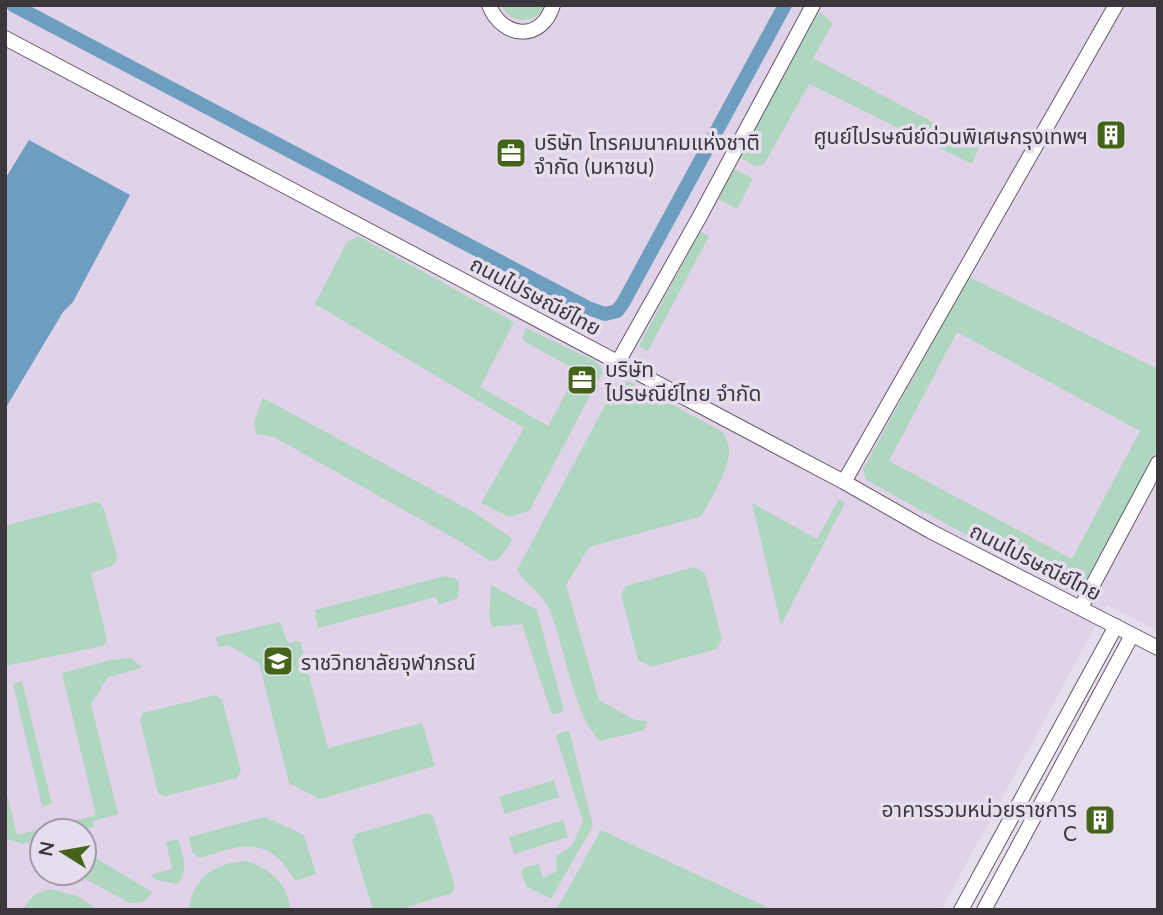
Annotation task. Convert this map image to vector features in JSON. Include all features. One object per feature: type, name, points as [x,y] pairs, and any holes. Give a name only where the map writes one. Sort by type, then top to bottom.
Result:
[{"type":"street","points":[[489,5],[494,18],[504,27],[516,32],[530,31],[542,25],[550,15],[553,5]]},
{"type":"street","points":[[618,362],[701,216],[813,5]]},
{"type":"street","points":[[844,482],[1116,5]]},
{"type":"street","name":"ถนนไปรษณีย์ไทย","points":[[5,38],[844,482],[930,531],[1158,648]]},
{"type":"street","points":[[1081,607],[1158,463]]},
{"type":"street","points":[[961,910],[1116,626]]},
{"type":"street","points":[[984,910],[1132,635]]},
{"type":"street","points":[[1094,667],[1100,664],[1105,666],[1111,674]]},
{"type":"shaded area","name":"บริษัท ไปรษณีย์ไทย จำกัด","points":[[5,5],[1158,5],[1158,631],[1107,605],[941,910],[5,910]]},
{"type":"green space","points":[[501,5],[546,5],[536,16],[523,20],[505,12]]},
{"type":"green space","points":[[819,11],[833,23],[813,58],[979,147],[972,164],[809,84],[764,164],[755,166],[739,157]]},
{"type":"green space","points":[[734,169],[753,178],[737,209],[718,199]]},
{"type":"green space","points":[[700,231],[709,236],[648,351],[639,346]]},
{"type":"green space","points":[[358,236],[514,322],[480,387],[548,426],[578,371],[522,340],[526,328],[595,361],[603,371],[529,511],[509,517],[481,503],[524,428],[315,304],[347,242]]},
{"type":"green space","points":[[969,277],[1158,369],[1158,448],[1083,586],[1074,590],[1063,588],[866,480],[863,469]],"holes":[[[957,332],[1140,431],[1072,559],[889,461]]]},
{"type":"green space","points":[[621,381],[630,382],[723,432],[729,448],[723,474],[702,516],[589,547],[566,585],[599,700],[635,720],[647,721],[645,730],[600,741],[583,715],[576,698],[550,611],[517,570],[616,385]]},
{"type":"green space","points":[[263,398],[475,513],[513,539],[499,559],[490,561],[274,437],[256,434],[254,422]]},
{"type":"green space","points":[[839,499],[845,503],[781,625],[752,503],[817,539]]},
{"type":"green space","points":[[95,502],[100,503],[104,509],[117,556],[116,562],[110,567],[91,573],[107,640],[103,646],[5,666],[5,528]]},
{"type":"green space","points":[[694,567],[705,573],[722,639],[717,649],[651,667],[638,660],[621,594],[626,586]]},
{"type":"green space","points":[[445,576],[459,582],[458,598],[439,605],[436,597],[318,628],[315,610]]},
{"type":"green space","points":[[491,585],[537,610],[564,711],[552,715],[522,624],[492,627],[489,617]]},
{"type":"green space","points":[[280,622],[288,643],[300,641],[328,748],[422,723],[435,766],[320,799],[289,783],[259,663],[228,645],[218,647],[216,637]]},
{"type":"green space","points":[[132,658],[142,668],[108,677],[91,704],[118,814],[98,820],[98,817],[88,817],[96,815],[62,673],[110,660]]},
{"type":"green space","points":[[22,681],[52,804],[42,806],[13,684]]},
{"type":"green space","points":[[216,695],[222,700],[241,771],[237,778],[165,796],[158,793],[140,719],[143,713]]},
{"type":"green space","points":[[569,731],[593,826],[551,899],[527,887],[521,874],[523,868],[539,864],[543,878],[557,871],[556,856],[572,846],[583,821],[556,736]]},
{"type":"green space","points":[[554,780],[559,797],[505,814],[499,797]]},
{"type":"green space","points":[[5,787],[17,835],[28,832],[28,843],[23,844],[7,839]]},
{"type":"green space","points":[[427,813],[433,816],[455,886],[452,893],[398,910],[373,910],[352,841],[356,834]]},
{"type":"green space","points":[[265,817],[304,835],[316,874],[295,881],[277,857],[256,847],[232,848],[204,857],[197,857],[192,852],[189,837]]},
{"type":"green space","points":[[563,820],[568,837],[514,854],[509,837]]},
{"type":"green space","points":[[601,830],[773,910],[556,910]]},
{"type":"green space","points":[[178,839],[184,863],[181,879],[177,884],[157,880],[150,875],[172,869],[166,842]]},
{"type":"green space","points":[[98,859],[152,892],[143,902],[130,903],[98,886]]},
{"type":"green space","points":[[247,861],[263,868],[277,879],[286,892],[290,910],[189,910],[195,889],[208,874],[226,864]]},
{"type":"green space","points":[[50,889],[77,896],[99,910],[21,910],[35,894]]},
{"type":"water","points":[[29,140],[130,195],[73,302],[63,312],[5,409],[5,179]]},
{"type":"waterway","points":[[13,5],[588,308],[605,314],[617,311],[623,303],[785,5]]},
{"type":"place","name":"ศูนย์ไปรษณีย์ด่วนพิเศษกรุงเทพฯ","points":[[1111,135]]},
{"type":"place","name":"บริษัท โทรคมนาคมแห่งชาติ จำกัด (มหาชน)","points":[[511,153]]},
{"type":"place","name":"บริษัท ไปรษณีย์ไทย จำกัด","points":[[582,380]]},
{"type":"place","name":"ราชวิทยาลัยจุฬาภรณ์","points":[[278,661]]},
{"type":"place","name":"อาคารรวมหน่วยราชการ C","points":[[1100,820]]}]
